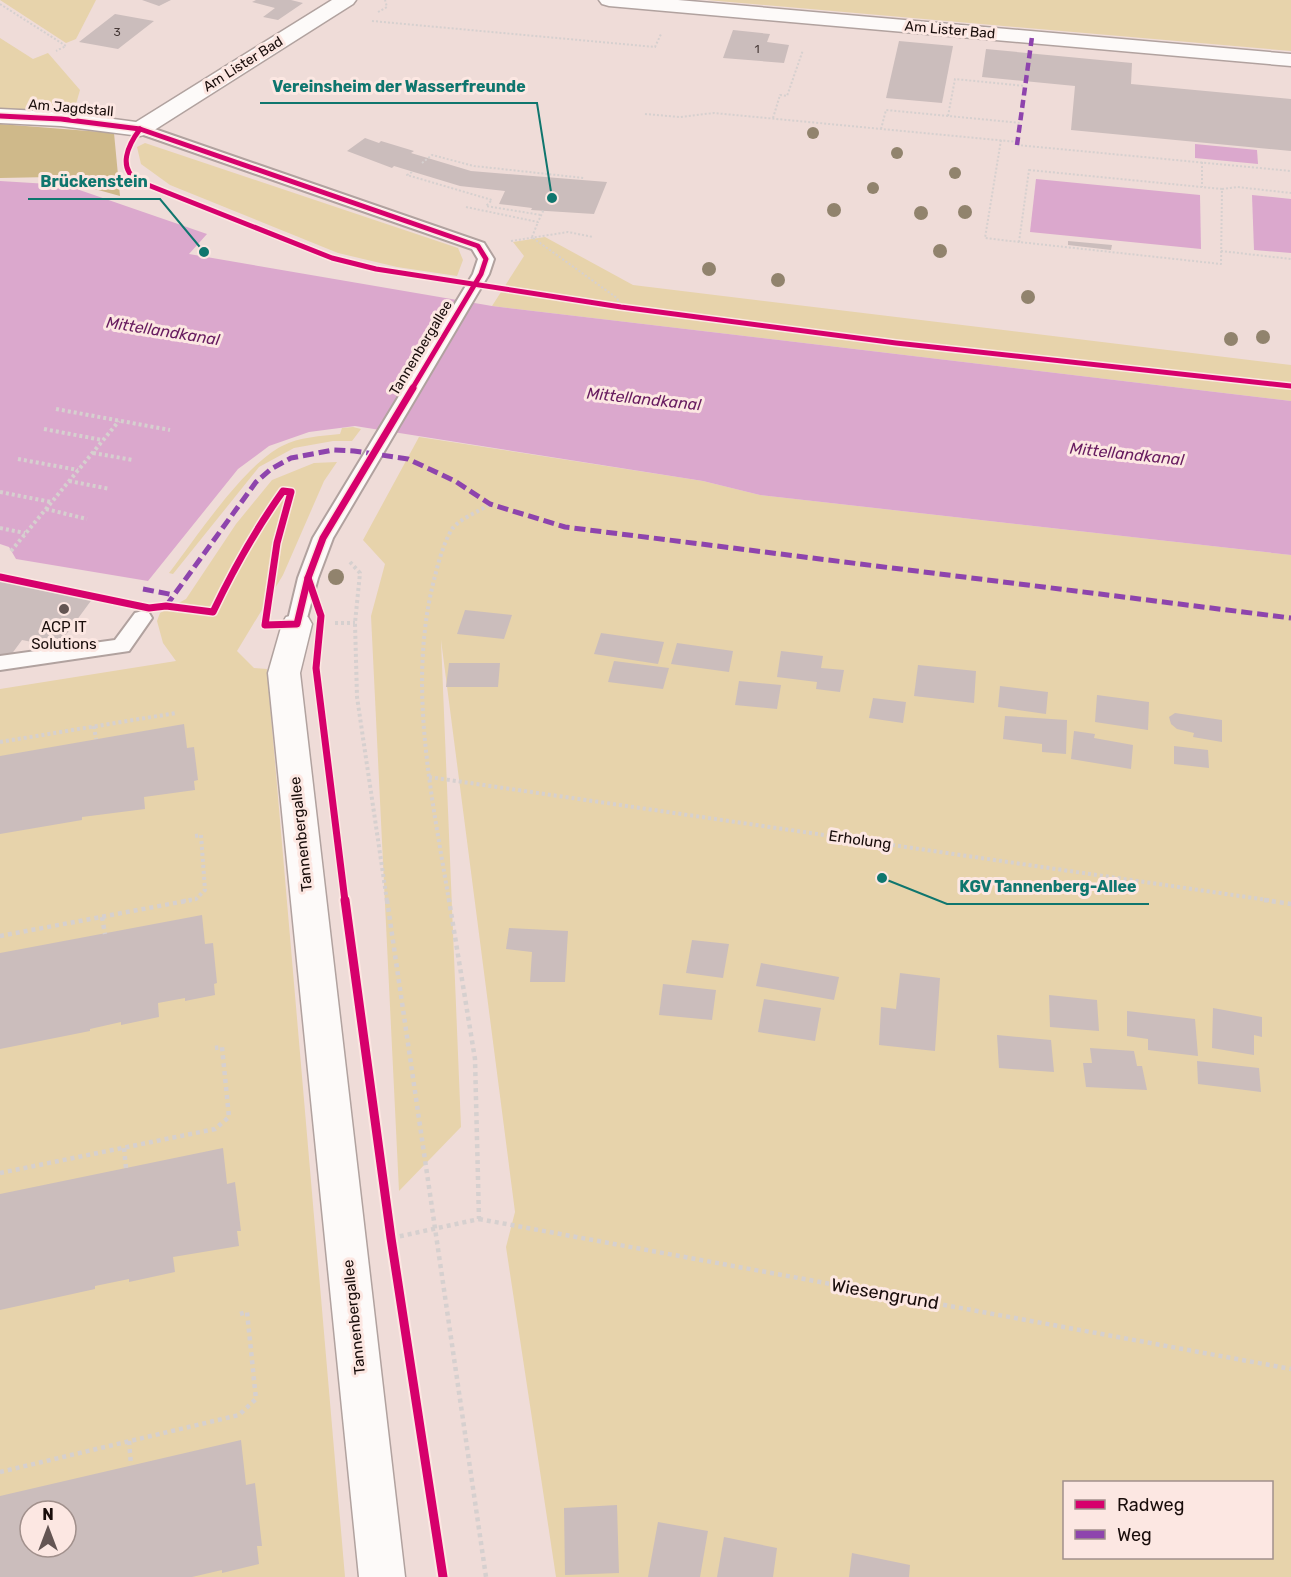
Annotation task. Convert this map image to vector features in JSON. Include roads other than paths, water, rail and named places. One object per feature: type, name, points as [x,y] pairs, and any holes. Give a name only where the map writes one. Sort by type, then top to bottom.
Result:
[{"type":"street","name":"Am Lister Bad","points":[[140,129],[346,0]]},
{"type":"street","name":"Am Lister Bad","points":[[609,0],[1291,60]]},
{"type":"street","name":"Am Jagdstall","points":[[0,117],[61,119],[140,129]]},
{"type":"street","name":"Tannenbergallee","points":[[297,624],[284,673],[382,1577]]},
{"type":"lane","name":"Tannenbergallee","points":[[140,129],[478,246],[486,259],[481,274],[323,538],[308,578],[297,624]]},
{"type":"lane","points":[[0,663],[122,646],[142,618]]},
{"type":"water","points":[[1195,144],[1257,150],[1258,164],[1195,158]]},
{"type":"water","points":[[1036,179],[1200,195],[1201,249],[1030,232]]},
{"type":"water","name":"Mittellandkanal","points":[[0,181],[65,185],[207,234],[189,254],[492,306],[1291,401],[1291,555],[760,495],[703,481],[355,426],[309,432],[269,446],[238,469],[148,581],[16,559],[9,547],[0,544]]},
{"type":"water","points":[[1252,195],[1291,199],[1291,253],[1254,250]]},
{"type":"place","name":"Vereinsheim der Wasserfreunde","points":[[552,198]]},
{"type":"place","name":"Brückenstein","points":[[204,252]]},
{"type":"place","name":"ACP IT Solutions","points":[[64,609]]},
{"type":"place","name":"KGV Tannenberg-Allee","points":[[882,878]]}]
